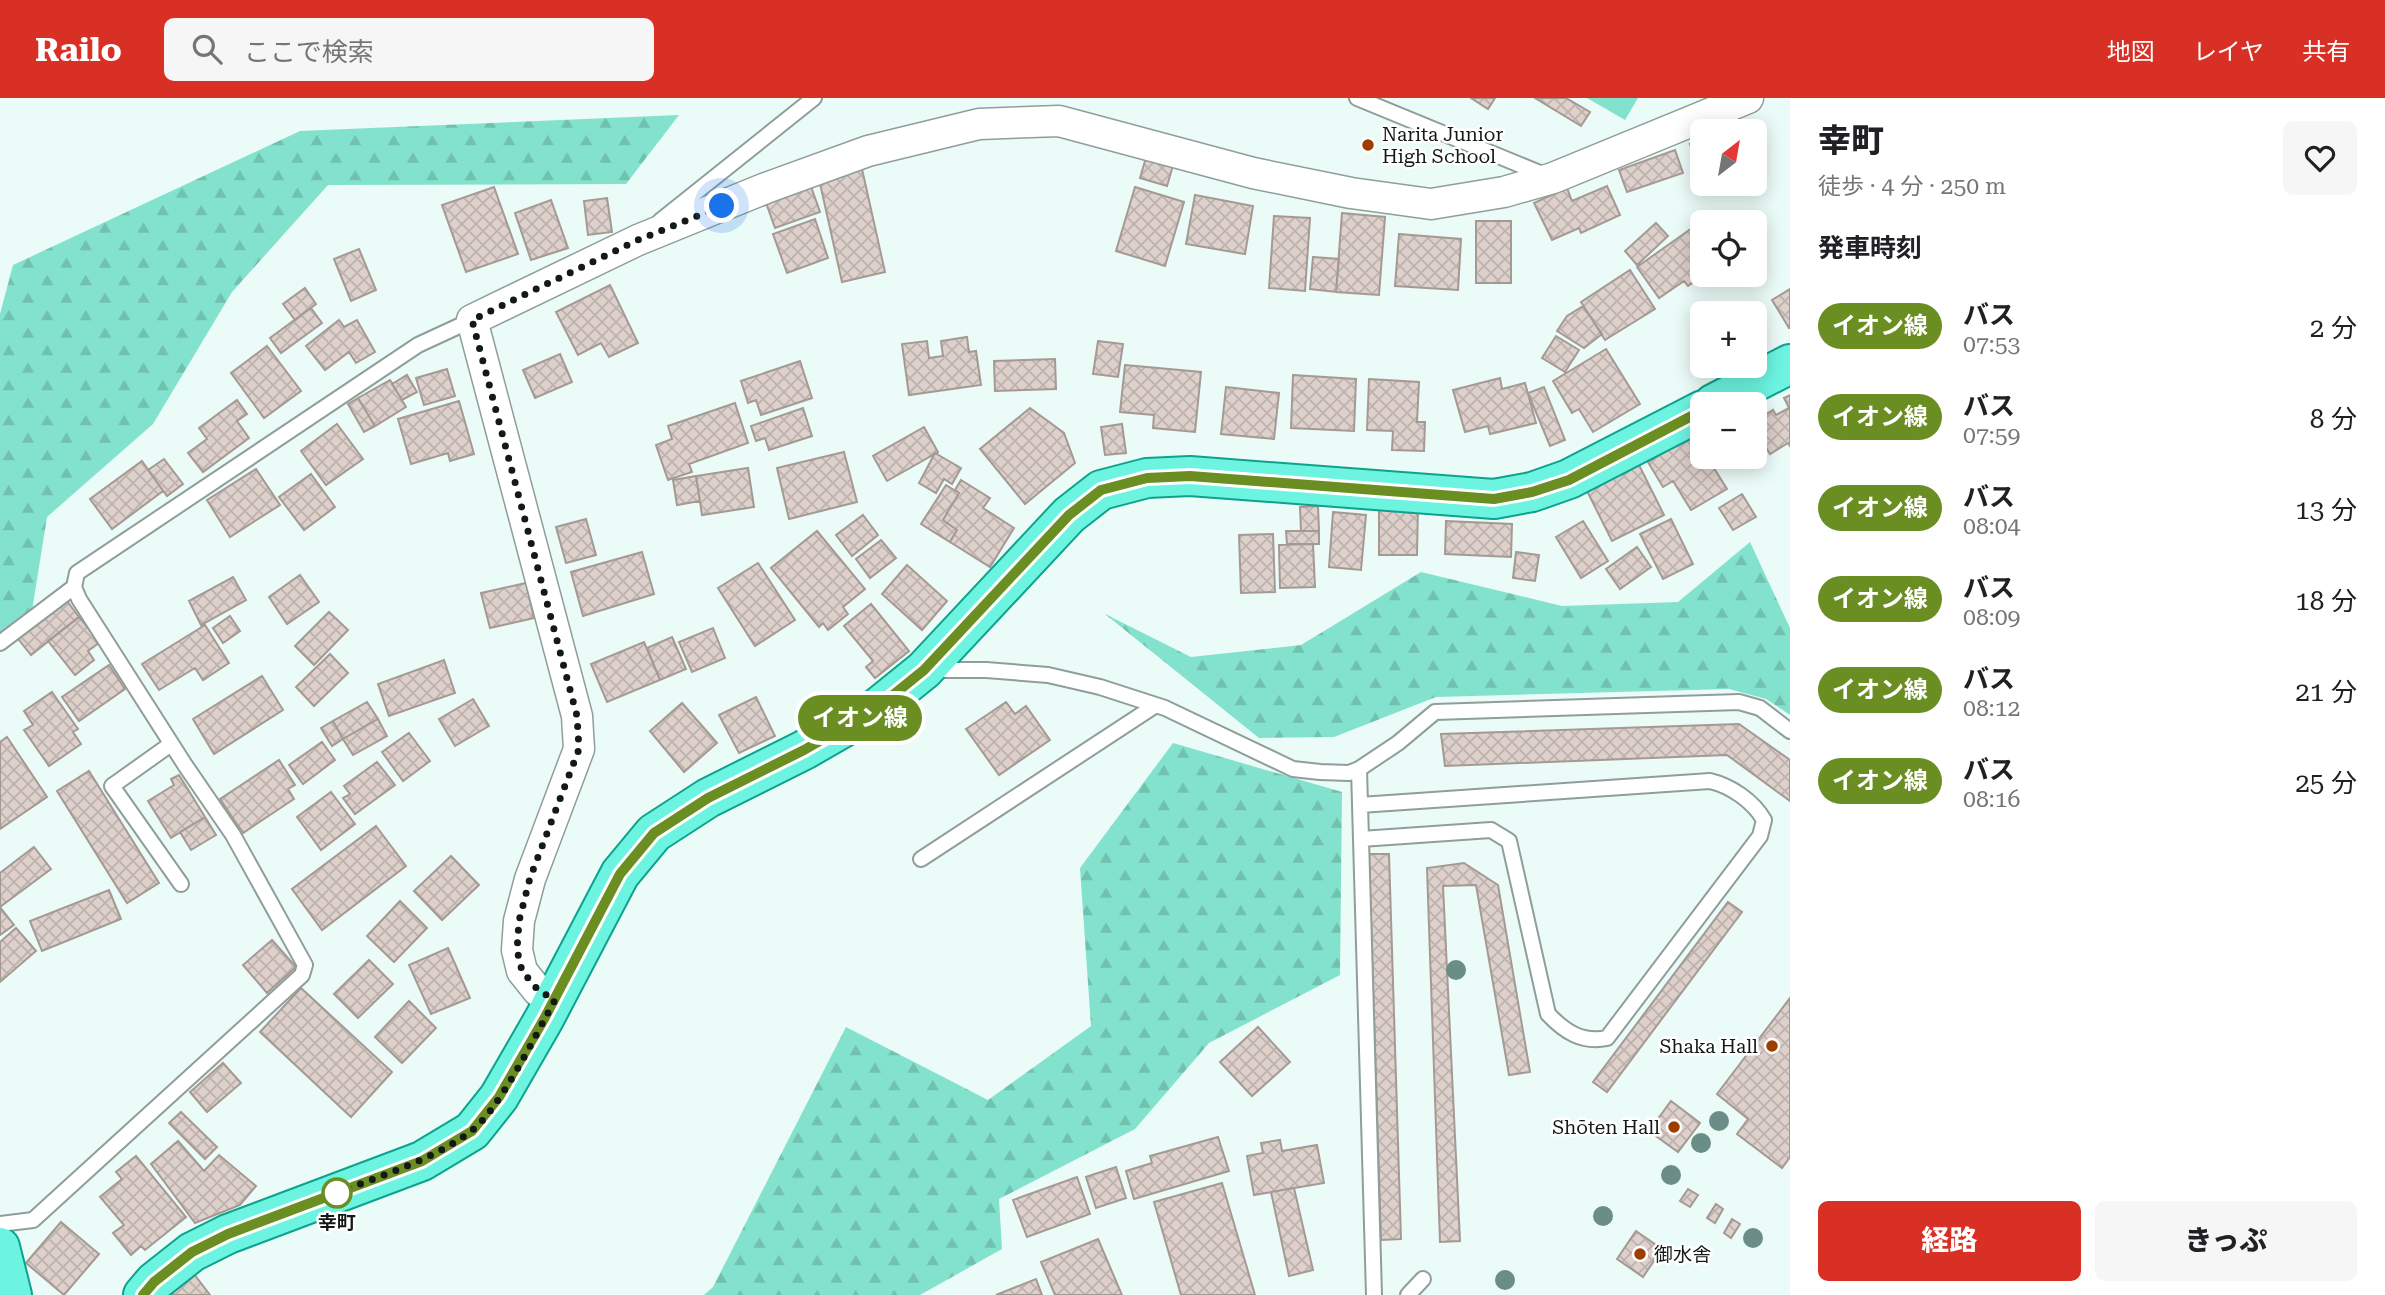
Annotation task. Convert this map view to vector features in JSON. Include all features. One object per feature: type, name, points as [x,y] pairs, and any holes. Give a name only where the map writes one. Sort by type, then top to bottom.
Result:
[{"type":"main road","points":[[1736,392],[1790,364]]},
{"type":"main road","points":[[143,1295],[154,1282],[192,1252],[228,1234],[422,1161],[472,1131],[499,1097],[555,1000],[620,874],[654,833],[708,798],[804,750],[877,708],[924,670],[1069,515],[1101,490],[1147,478],[1190,476],[1494,499],[1532,492],[1569,480],[1690,417]]},
{"type":"main road","points":[[0,1247],[12,1295]]},
{"type":"street","points":[[555,1000],[538,990],[522,971],[517,950],[519,921],[530,878],[579,749],[577,716],[472,320],[638,240],[766,188],[869,151],[979,124],[1059,121],[1253,173],[1351,193],[1431,204],[1504,192],[1553,178],[1748,98]]},
{"type":"lane","points":[[638,240],[699,187],[814,98]]},
{"type":"lane","points":[[1357,98],[1553,178]]},
{"type":"lane","points":[[0,1224],[33,1220],[302,975],[305,965],[233,835],[171,744],[79,599],[75,587],[77,573],[418,345],[472,320]]},
{"type":"lane","points":[[0,643],[75,587]]},
{"type":"lane","points":[[924,670],[986,670],[1048,676],[1100,687],[1156,705],[1293,769],[1349,773],[1398,743],[1436,712],[1739,702],[1760,708],[1790,731]]},
{"type":"lane","points":[[921,859],[1156,705]]},
{"type":"lane","points":[[171,744],[112,786],[181,884]]},
{"type":"lane","points":[[1359,769],[1374,1295]]},
{"type":"lane","points":[[1360,805],[1710,781],[1725,785],[1758,809],[1764,820],[1760,836],[1607,1038],[1593,1041],[1577,1037],[1559,1026],[1548,1014],[1510,841],[1491,830],[1361,839]]},
{"type":"lane","points":[[1408,1295],[1423,1279]]},
{"type":"green space","points":[[1587,98],[1638,98],[1625,120]]},
{"type":"green space","points":[[679,115],[626,184],[328,185],[232,292],[153,424],[47,517],[31,617],[0,650],[0,314],[13,265],[300,131]]},
{"type":"green space","points":[[1750,542],[1790,628],[1790,715],[1766,699],[1729,689],[1436,697],[1334,737],[1259,738],[1105,614],[1191,657],[1301,645],[1421,572],[1562,606],[1678,602]]},
{"type":"green space","points":[[1173,743],[1342,792],[1340,975],[1209,1043],[1135,1129],[999,1199],[1002,1249],[920,1295],[704,1295],[713,1287],[846,1027],[988,1100],[1091,1026],[1080,868]]},
{"type":"building","points":[[1471,98],[1495,98],[1488,109]]},
{"type":"building","points":[[1535,98],[1566,98],[1590,112],[1581,126]]},
{"type":"building","points":[[1675,150],[1683,173],[1627,192],[1619,170]]},
{"type":"building","points":[[1147,154],[1174,162],[1167,186],[1140,178]]},
{"type":"building","points":[[862,169],[885,272],[842,282],[819,179]]},
{"type":"building","points":[[809,181],[820,212],[775,228],[764,197]]},
{"type":"building","points":[[1607,186],[1620,215],[1581,233],[1579,228],[1552,240],[1534,203],[1567,188],[1572,201]]},
{"type":"building","points":[[494,187],[518,254],[466,272],[442,205]]},
{"type":"building","points":[[1135,187],[1184,202],[1165,266],[1116,251]]},
{"type":"building","points":[[1195,195],[1253,206],[1245,254],[1186,244]]},
{"type":"building","points":[[607,198],[612,232],[588,235],[584,201]]},
{"type":"building","points":[[551,200],[568,248],[531,260],[515,213]]},
{"type":"building","points":[[1342,213],[1385,217],[1379,295],[1336,292]]},
{"type":"building","points":[[1274,216],[1310,218],[1305,291],[1269,288]]},
{"type":"building","points":[[815,219],[828,258],[787,273],[773,234]]},
{"type":"building","points":[[1476,221],[1511,221],[1511,283],[1476,283]]},
{"type":"building","points":[[1656,223],[1668,236],[1637,265],[1625,251]]},
{"type":"building","points":[[1690,229],[1690,285],[1688,286],[1684,281],[1659,298],[1637,267]]},
{"type":"building","points":[[1399,234],[1461,239],[1458,290],[1395,286]]},
{"type":"building","points":[[359,249],[376,290],[351,301],[334,259]]},
{"type":"building","points":[[1313,257],[1339,259],[1336,292],[1310,289]]},
{"type":"building","points":[[1630,270],[1655,309],[1605,340],[1581,302]]},
{"type":"building","points":[[610,285],[638,343],[609,357],[601,343],[578,355],[556,312]]},
{"type":"building","points":[[305,288],[316,304],[295,320],[283,304]]},
{"type":"building","points":[[1790,289],[1790,328],[1789,328],[1772,300]]},
{"type":"building","points":[[1583,306],[1602,334],[1584,348],[1557,331],[1567,316]]},
{"type":"building","points":[[311,308],[322,323],[281,353],[270,338]]},
{"type":"building","points":[[339,320],[344,327],[357,320],[375,352],[356,363],[349,352],[325,370],[306,346]]},
{"type":"building","points":[[1556,336],[1579,350],[1565,372],[1542,358]]},
{"type":"building","points":[[967,337],[969,352],[976,351],[981,385],[909,395],[902,344],[927,341],[929,358],[943,356],[941,341]]},
{"type":"building","points":[[1098,341],[1123,344],[1118,377],[1093,374]]},
{"type":"building","points":[[267,346],[301,391],[264,418],[231,373]]},
{"type":"building","points":[[1606,349],[1640,404],[1593,432],[1579,409],[1572,413],[1553,381]]},
{"type":"building","points":[[560,354],[572,382],[535,398],[523,370]]},
{"type":"building","points":[[1055,359],[1056,389],[995,391],[994,361]]},
{"type":"building","points":[[800,361],[812,398],[761,415],[756,400],[748,403],[741,381]]},
{"type":"building","points":[[1125,365],[1201,372],[1195,432],[1153,428],[1154,415],[1120,412]]},
{"type":"building","points":[[447,369],[455,396],[424,405],[416,378]]},
{"type":"building","points":[[407,375],[417,392],[402,400],[392,384]]},
{"type":"building","points":[[1293,375],[1356,379],[1354,431],[1291,428]]},
{"type":"building","points":[[1500,378],[1502,389],[1525,383],[1536,423],[1490,434],[1488,426],[1465,432],[1453,390]]},
{"type":"building","points":[[1369,379],[1419,382],[1417,422],[1425,422],[1424,451],[1392,450],[1393,431],[1367,430]]},
{"type":"building","points":[[390,380],[406,407],[375,426],[358,398]]},
{"type":"building","points":[[1226,387],[1279,393],[1274,439],[1221,434]]},
{"type":"building","points":[[1544,387],[1565,440],[1550,446],[1528,393]]},
{"type":"building","points":[[1790,395],[1790,446],[1788,443],[1770,454],[1767,449],[1767,414],[1773,410],[1776,415],[1789,408],[1784,398]]},
{"type":"building","points":[[358,398],[375,426],[364,432],[348,404]]},
{"type":"building","points":[[237,400],[247,414],[237,421],[249,438],[203,472],[188,453],[207,439],[199,428]]},
{"type":"building","points":[[459,401],[474,454],[450,461],[448,453],[411,464],[398,419]]},
{"type":"building","points":[[735,403],[748,443],[689,464],[692,472],[668,480],[656,445],[672,439],[668,426]]},
{"type":"building","points":[[803,408],[812,436],[769,450],[765,438],[756,441],[751,426]]},
{"type":"building","points":[[1030,408],[1064,433],[1075,463],[1025,504],[980,449]]},
{"type":"building","points":[[337,424],[363,459],[326,485],[301,451]]},
{"type":"building","points":[[1122,424],[1126,453],[1105,455],[1101,427]]},
{"type":"building","points":[[924,427],[938,452],[887,481],[873,456]]},
{"type":"building","points":[[1690,436],[1690,469],[1714,469],[1727,489],[1691,510],[1673,481],[1663,487],[1648,462]]},
{"type":"building","points":[[844,452],[857,502],[789,519],[777,468]]},
{"type":"building","points":[[935,453],[961,468],[952,484],[944,479],[936,493],[919,483]]},
{"type":"building","points":[[164,459],[183,484],[167,496],[148,470]]},
{"type":"building","points":[[142,461],[163,491],[112,529],[90,499]]},
{"type":"building","points":[[1639,465],[1664,515],[1612,541],[1587,491]]},
{"type":"building","points":[[748,468],[754,507],[702,515],[696,476]]},
{"type":"building","points":[[256,469],[280,505],[230,537],[207,500]]},
{"type":"building","points":[[311,474],[335,507],[304,530],[279,497]]},
{"type":"building","points":[[696,476],[700,501],[677,505],[673,480]]},
{"type":"building","points":[[961,480],[990,498],[983,508],[1014,528],[990,567],[950,542],[957,530],[943,520],[959,493],[955,490]]},
{"type":"building","points":[[946,485],[959,493],[943,520],[957,530],[950,542],[921,524]]},
{"type":"building","points":[[1742,494],[1756,517],[1733,530],[1719,508]]},
{"type":"building","points":[[1318,506],[1319,531],[1301,531],[1300,507]]},
{"type":"building","points":[[1379,506],[1418,506],[1417,555],[1379,555]]},
{"type":"building","points":[[1333,512],[1366,515],[1361,570],[1329,567]]},
{"type":"building","points":[[863,515],[878,535],[852,556],[836,535]]},
{"type":"building","points":[[586,519],[596,555],[566,563],[556,527]]},
{"type":"building","points":[[1671,519],[1693,564],[1663,579],[1640,534]]},
{"type":"building","points":[[1446,521],[1512,524],[1511,557],[1445,554]]},
{"type":"building","points":[[1583,521],[1608,561],[1581,578],[1556,537]]},
{"type":"building","points":[[817,531],[865,589],[843,607],[848,614],[828,630],[823,623],[819,627],[771,568]]},
{"type":"building","points":[[1286,531],[1319,531],[1319,544],[1287,544]]},
{"type":"building","points":[[1273,534],[1275,592],[1241,593],[1239,535]]},
{"type":"building","points":[[881,540],[896,558],[870,578],[856,559]]},
{"type":"building","points":[[1313,544],[1315,587],[1280,588],[1279,545]]},
{"type":"building","points":[[1637,547],[1651,567],[1620,589],[1606,569]]},
{"type":"building","points":[[642,552],[654,594],[583,616],[571,572]]},
{"type":"building","points":[[1516,552],[1539,555],[1535,581],[1513,578]]},
{"type":"building","points":[[758,563],[795,620],[755,646],[718,588]]},
{"type":"building","points":[[907,565],[947,601],[922,630],[882,594]]},
{"type":"building","points":[[300,575],[319,602],[287,624],[269,597]]},
{"type":"building","points":[[233,577],[246,600],[201,625],[189,601]]},
{"type":"building","points":[[526,583],[534,618],[490,628],[481,593]]},
{"type":"building","points":[[64,597],[79,617],[31,655],[15,635]]},
{"type":"building","points":[[871,604],[909,651],[875,678],[866,667],[873,661],[844,626]]},
{"type":"building","points":[[329,612],[348,630],[314,665],[295,646]]},
{"type":"building","points":[[230,616],[240,631],[223,643],[213,628]]},
{"type":"building","points":[[79,617],[100,642],[88,651],[94,660],[75,675],[48,641]]},
{"type":"building","points":[[205,625],[229,663],[203,680],[195,668],[159,690],[142,664]]},
{"type":"building","points":[[713,628],[725,658],[692,672],[679,642]]},
{"type":"building","points":[[672,637],[686,669],[660,680],[647,648]]},
{"type":"building","points":[[644,642],[660,680],[607,702],[591,664]]},
{"type":"building","points":[[330,654],[348,673],[314,706],[296,687]]},
{"type":"building","points":[[444,660],[455,693],[389,716],[378,684]]},
{"type":"building","points":[[109,665],[125,689],[79,721],[62,697]]},
{"type":"building","points":[[262,676],[283,710],[214,754],[193,719]]},
{"type":"building","points":[[52,692],[78,729],[73,732],[81,744],[49,766],[24,730],[33,725],[24,711]]},
{"type":"building","points":[[756,697],[775,736],[739,753],[719,715]]},
{"type":"building","points":[[473,699],[489,726],[455,746],[439,719]]},
{"type":"building","points":[[367,702],[378,719],[343,739],[333,721]]},
{"type":"building","points":[[1006,702],[1015,714],[1026,706],[1050,740],[999,775],[966,729]]},
{"type":"building","points":[[682,703],[717,743],[684,772],[650,731]]},
{"type":"building","points":[[378,719],[387,736],[353,755],[343,739]]},
{"type":"building","points":[[333,721],[343,739],[332,746],[321,728]]},
{"type":"building","points":[[1739,724],[1790,760],[1790,801],[1727,755],[1445,766],[1441,734]]},
{"type":"building","points":[[409,733],[430,761],[403,781],[382,752]]},
{"type":"building","points":[[7,737],[47,797],[0,829],[0,742]]},
{"type":"building","points":[[322,742],[335,760],[303,784],[289,765]]},
{"type":"building","points":[[279,760],[295,785],[288,789],[294,799],[243,833],[220,799]]},
{"type":"building","points":[[377,762],[395,785],[355,814],[343,798],[350,794],[344,786]]},
{"type":"building","points":[[89,771],[159,883],[127,903],[57,791]]},
{"type":"building","points":[[179,775],[205,817],[171,838],[148,801],[174,785],[171,779]]},
{"type":"building","points":[[331,792],[355,824],[321,850],[297,817]]},
{"type":"building","points":[[205,817],[216,835],[191,850],[180,832]]},
{"type":"building","points":[[376,826],[406,866],[322,930],[292,889]]},
{"type":"building","points":[[34,847],[51,869],[0,907],[0,873]]},
{"type":"building","points":[[1369,854],[1389,854],[1401,1239],[1381,1240]]},
{"type":"building","points":[[451,856],[479,885],[442,920],[414,891]]},
{"type":"building","points":[[1464,863],[1498,885],[1530,1072],[1509,1075],[1476,885],[1443,886],[1460,1241],[1440,1242],[1427,868]]},
{"type":"building","points":[[109,890],[121,919],[42,951],[30,921]]},
{"type":"building","points":[[400,901],[427,928],[394,962],[367,936]]},
{"type":"building","points":[[1728,902],[1742,912],[1607,1092],[1593,1082]]},
{"type":"building","points":[[0,907],[14,925],[0,935]]},
{"type":"building","points":[[16,928],[36,951],[0,982],[0,942]]},
{"type":"building","points":[[272,940],[296,967],[267,993],[243,965]]},
{"type":"building","points":[[448,948],[470,998],[431,1014],[409,965]]},
{"type":"building","points":[[369,960],[393,984],[358,1018],[334,994]]},
{"type":"building","points":[[301,988],[392,1072],[351,1117],[260,1032]]},
{"type":"building","name":"Shaka Hall","points":[[1790,998],[1790,1157],[1782,1168],[1737,1134],[1748,1119],[1717,1094]]},
{"type":"building","points":[[409,1001],[436,1028],[402,1063],[375,1037]]},
{"type":"building","points":[[1258,1027],[1290,1062],[1252,1096],[1220,1062]]},
{"type":"building","points":[[223,1063],[241,1083],[207,1112],[190,1092]]},
{"type":"building","name":"Shōten Hall","points":[[1671,1101],[1700,1123],[1678,1152],[1649,1131]]},
{"type":"building","points":[[181,1112],[217,1147],[205,1159],[169,1123]]},
{"type":"building","points":[[1218,1137],[1229,1171],[1134,1199],[1126,1171],[1152,1163],[1150,1156]]},
{"type":"building","points":[[1280,1140],[1282,1151],[1317,1145],[1324,1183],[1254,1195],[1247,1156],[1263,1153],[1261,1143]]},
{"type":"building","points":[[178,1141],[204,1171],[219,1155],[256,1186],[240,1205],[195,1223],[151,1164]]},
{"type":"building","points":[[136,1156],[186,1217],[145,1250],[141,1246],[131,1255],[113,1233],[124,1225],[100,1197],[122,1179],[116,1172]]},
{"type":"building","points":[[1116,1167],[1126,1198],[1096,1208],[1086,1177]]},
{"type":"building","points":[[1077,1177],[1090,1214],[1027,1237],[1013,1200]]},
{"type":"building","points":[[1222,1183],[1255,1295],[1181,1295],[1154,1202]]},
{"type":"building","points":[[1294,1188],[1313,1270],[1289,1276],[1271,1192]]},
{"type":"building","points":[[1688,1189],[1698,1195],[1690,1207],[1680,1201]]},
{"type":"building","points":[[1716,1204],[1723,1209],[1715,1223],[1707,1218]]},
{"type":"building","points":[[1732,1219],[1740,1224],[1731,1238],[1724,1233]]},
{"type":"building","points":[[61,1222],[99,1254],[64,1295],[26,1263]]},
{"type":"building","name":"御水舎","points":[[1636,1231],[1662,1249],[1643,1277],[1617,1259]]},
{"type":"building","points":[[1098,1239],[1122,1295],[1055,1295],[1041,1262]]},
{"type":"building","points":[[194,1274],[210,1295],[168,1295]]},
{"type":"building","points":[[1036,1279],[1042,1295],[996,1295]]},
{"type":"bus line","name":"イオン線","points":[[143,1295],[154,1282],[192,1252],[228,1234],[422,1161],[472,1131],[499,1097],[555,1000],[620,874],[654,833],[708,798],[804,750],[877,708],[924,670],[1069,515],[1101,490],[1147,478],[1190,476],[1494,499],[1532,492],[1569,480],[1690,417]]},
{"type":"place","name":"Narita Junior High School","points":[[1368,145]]},
{"type":"place","name":"Shaka Hall","points":[[1772,1046]]},
{"type":"place","name":"Shōten Hall","points":[[1674,1127]]},
{"type":"place","name":"幸町","points":[[337,1193]]},
{"type":"place","name":"御水舎","points":[[1640,1254]]},
{"type":"route","points":[[337,1193],[422,1161],[472,1131],[499,1097],[555,1000],[538,990],[522,971],[517,950],[519,921],[530,878],[579,749],[577,716],[472,320],[638,240],[722,206]]}]
